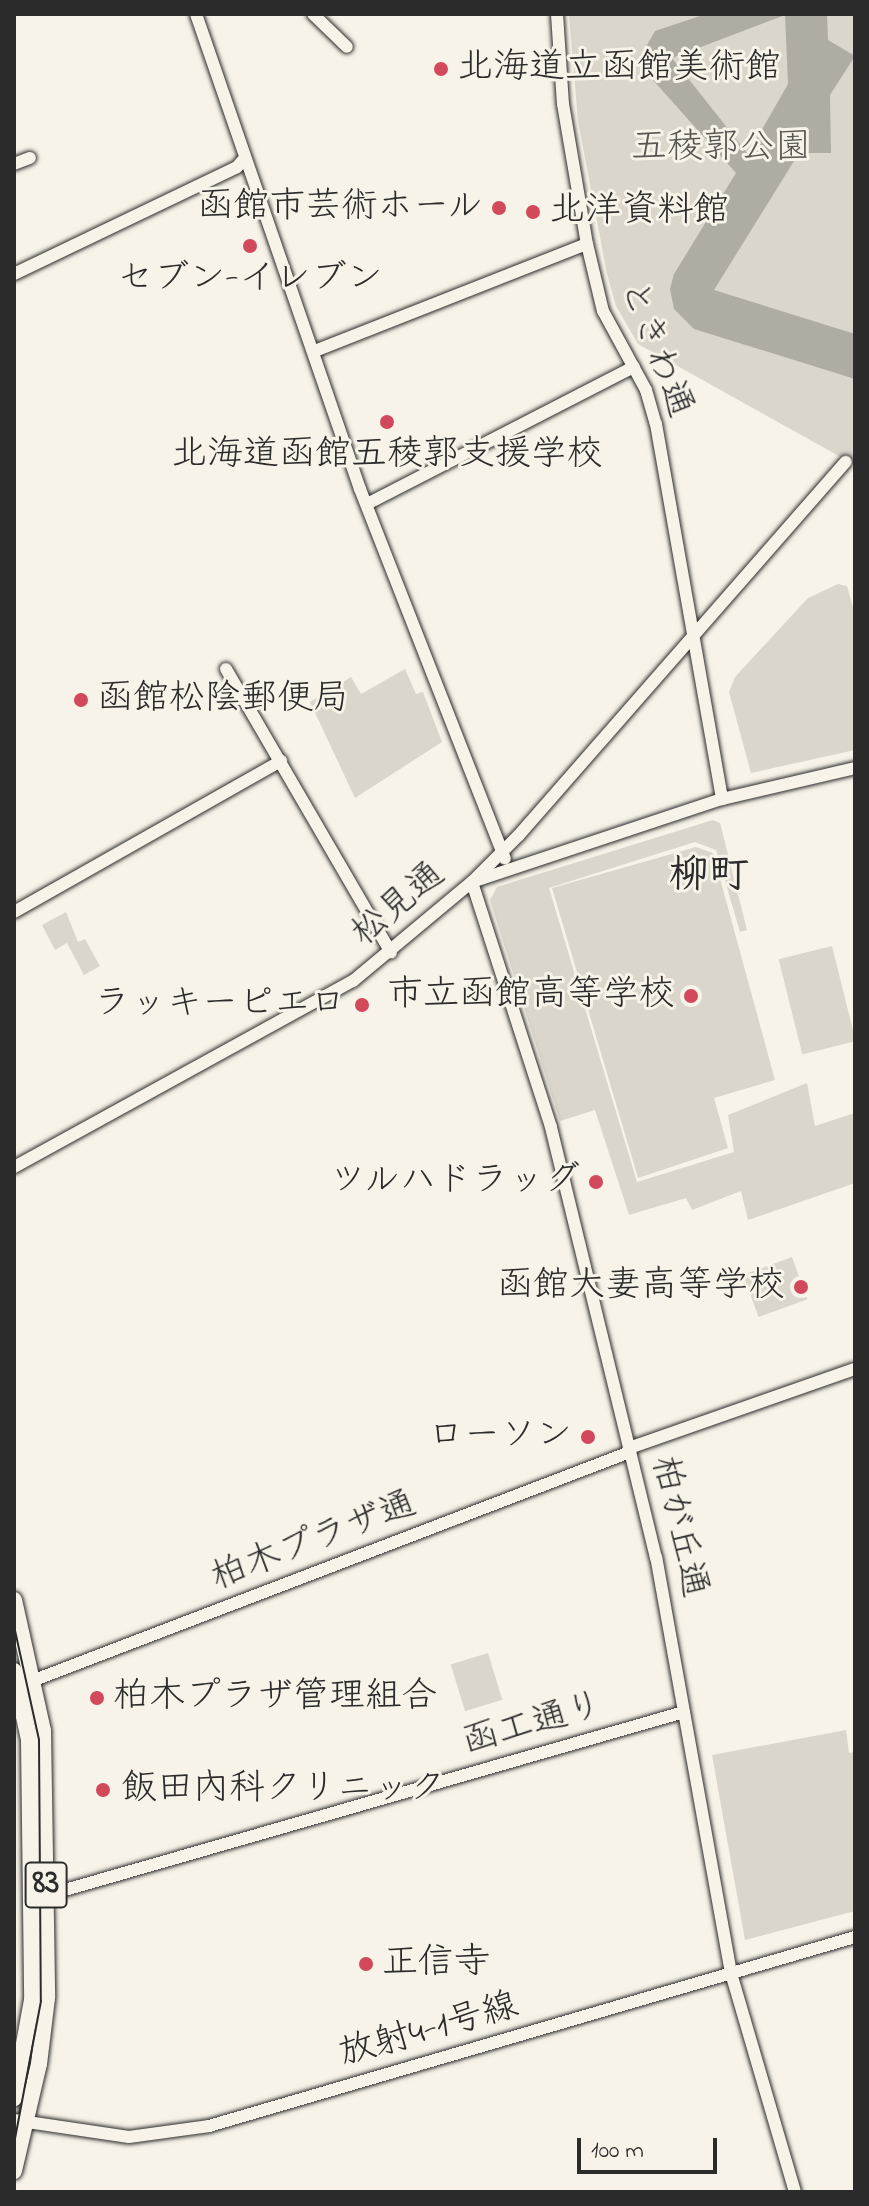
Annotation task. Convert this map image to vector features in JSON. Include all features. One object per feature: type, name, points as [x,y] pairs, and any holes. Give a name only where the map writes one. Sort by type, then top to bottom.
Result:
[{"type":"main road","name":"83","points":[[14,1600],[21,1679],[44,1743],[31,2010],[14,2098]]},
{"type":"main road","name":"83","points":[[14,2171],[20,2121],[46,2023],[38,1898]]},
{"type":"street","points":[[196,14],[244,159],[367,504],[509,869]]},
{"type":"street","points":[[313,14],[347,47]]},
{"type":"street","name":"ときわ通","points":[[557,14],[563,104],[587,244],[603,311],[634,367],[656,424],[722,799]]},
{"type":"street","points":[[14,164],[30,158]]},
{"type":"street","points":[[14,274],[237,167],[244,159]]},
{"type":"street","points":[[315,351],[587,244]]},
{"type":"street","points":[[367,504],[634,367]]},
{"type":"street","points":[[472,882],[502,852],[846,462]]},
{"type":"street","points":[[226,669],[391,953]]},
{"type":"street","points":[[14,912],[281,761]]},
{"type":"street","name":"松見通","points":[[14,1167],[353,981],[391,953],[472,882],[722,799],[855,768]]},
{"type":"street","name":"柏が丘通","points":[[472,882],[551,1127],[660,1577],[731,1973],[795,2192]]},
{"type":"street","name":"柏木プラザ通","points":[[21,1679],[630,1450],[855,1369]]},
{"type":"street","name":"函工通り","points":[[38,1898],[684,1712]]},
{"type":"street","name":"放射4-1号線","points":[[20,2121],[104,2136],[179,2132],[855,1937]]},
{"type":"green space","name":"五稜郭公園","points":[[569,14],[855,14],[855,465],[638,344],[616,306],[607,274],[578,121]]},
{"type":"green space","points":[[838,584],[847,586],[855,615],[855,750],[751,773],[729,692],[735,677],[808,598]]},
{"type":"green space","points":[[405,669],[416,694],[423,692],[442,742],[355,798],[310,702],[351,677],[361,694]]},
{"type":"green space","points":[[713,820],[720,823],[747,930],[740,932],[716,850],[695,842],[549,888],[637,1182],[734,1152],[728,1115],[807,1083],[815,1126],[855,1113],[855,1183],[748,1220],[741,1191],[692,1210],[686,1198],[629,1215],[595,1110],[560,1121],[490,900],[497,887]]},
{"type":"green space","points":[[696,847],[713,853],[775,1080],[714,1098],[728,1148],[638,1178],[552,888]]},
{"type":"green space","points":[[66,912],[78,942],[85,939],[100,966],[84,975],[67,943],[55,950],[42,925]]},
{"type":"green space","points":[[832,946],[855,1041],[802,1054],[779,959]]},
{"type":"green space","points":[[792,1257],[807,1299],[759,1317],[743,1275]]},
{"type":"green space","points":[[488,1653],[502,1700],[465,1711],[451,1664]]},
{"type":"green space","points":[[846,1730],[849,1753],[855,1752],[855,1911],[745,1940],[712,1755]]},
{"type":"shaded area","points":[[706,14],[827,14],[828,40],[855,56],[830,95],[831,153],[799,153],[714,290],[855,334],[855,379],[694,329],[674,309],[670,289],[674,274],[736,173],[644,70],[640,57],[655,31]],"holes":[[[785,15],[788,84],[748,154],[672,58]]]},
{"type":"tram line","points":[[14,1626],[39,1740],[41,2001],[14,2144]]},
{"type":"place","name":"北海道立函館美術館","points":[[441,69]]},
{"type":"place","name":"函館市芸術ホール","points":[[499,208]]},
{"type":"place","name":"北洋資料館","points":[[533,212]]},
{"type":"place","name":"セブン-イレブン","points":[[250,246]]},
{"type":"place","name":"北海道函館五稜郭支援学校","points":[[387,422]]},
{"type":"place","name":"函館松陰郵便局","points":[[81,700]]},
{"type":"place","name":"市立函館高等学校","points":[[691,996]]},
{"type":"place","name":"ラッキーピエロ","points":[[362,1005]]},
{"type":"place","name":"ツルハドラッグ","points":[[596,1182]]},
{"type":"place","name":"函館大妻高等学校","points":[[801,1287]]},
{"type":"place","name":"ローソン","points":[[588,1437]]},
{"type":"place","name":"柏木プラザ管理組合","points":[[97,1698]]},
{"type":"place","name":"飯田內科クリニック","points":[[103,1790]]},
{"type":"place","name":"正信寺","points":[[366,1964]]},
{"type":"district","name":"柳町","points":[[709,877]]}]
